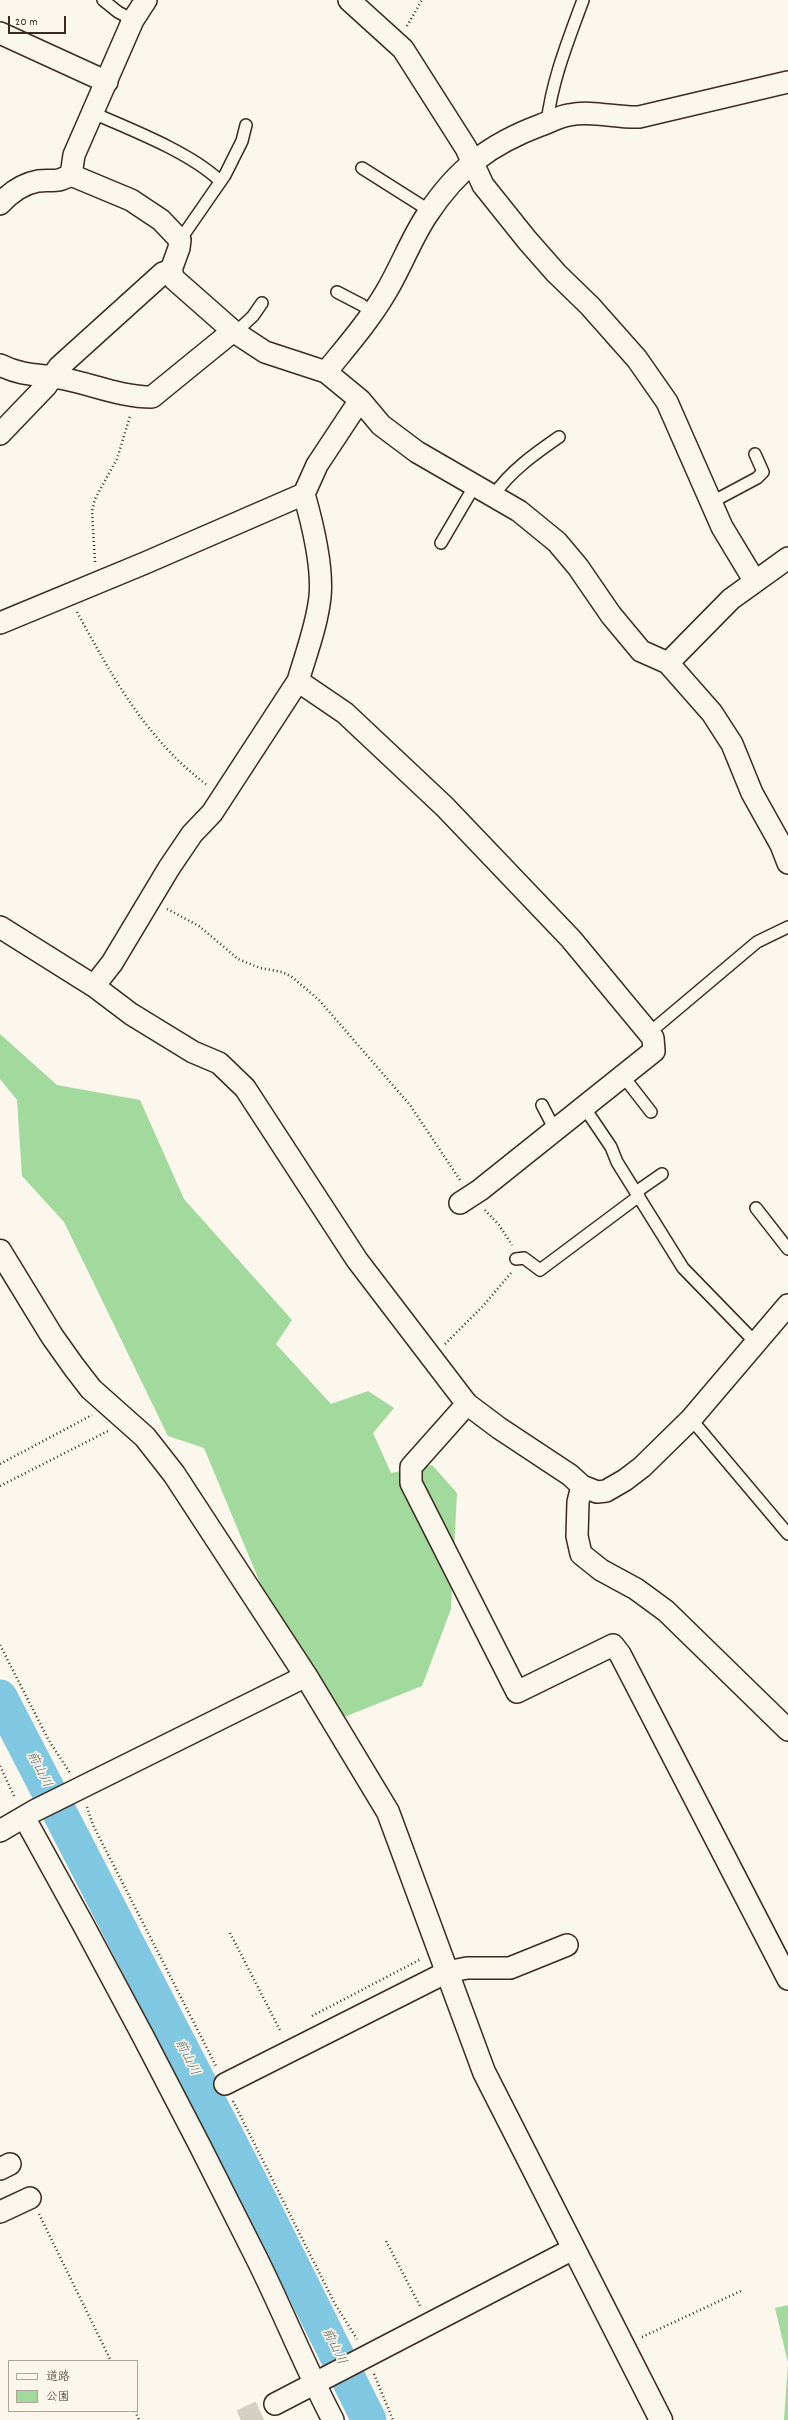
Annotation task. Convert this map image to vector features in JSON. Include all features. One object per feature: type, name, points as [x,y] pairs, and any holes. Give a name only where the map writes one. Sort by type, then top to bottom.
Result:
[{"type":"street","points":[[71,175],[74,155],[134,20],[146,0]]},
{"type":"street","points":[[349,0],[403,49],[466,148],[483,184],[526,240],[595,312],[637,359],[662,396],[712,502],[722,528],[754,580]]},
{"type":"street","points":[[0,33],[107,82]]},
{"type":"street","points":[[326,372],[372,313],[386,292],[430,211],[446,188],[472,162],[510,136],[569,114],[588,113],[622,117],[639,117],[788,82]]},
{"type":"street","points":[[0,204],[8,196],[26,184],[38,181],[57,182],[71,175],[131,200],[161,220],[180,240],[179,248],[171,270],[174,280],[235,331],[265,352],[326,372],[360,400],[381,425],[417,452],[494,495],[519,511],[557,542],[578,567],[611,615],[640,651],[668,663],[712,713],[732,744],[752,793],[781,845],[788,863]]},
{"type":"street","points":[[0,434],[46,386],[59,367],[158,278],[171,270]]},
{"type":"street","points":[[0,365],[26,375],[51,377],[136,397],[152,397],[235,331]]},
{"type":"street","points":[[94,986],[112,963],[173,862],[222,796],[298,681],[311,639],[320,596],[318,567],[304,494],[317,466],[360,400]]},
{"type":"street","points":[[0,623],[68,596],[304,494]]},
{"type":"street","points":[[668,663],[731,599],[754,580],[788,558]]},
{"type":"street","points":[[298,681],[345,713],[445,807],[571,938],[653,1038],[654,1051],[466,1199]]},
{"type":"street","points":[[0,927],[94,986],[131,1014],[193,1052],[219,1063],[245,1088],[358,1260],[467,1404],[499,1428],[570,1475],[582,1486],[596,1492],[606,1491],[625,1480],[642,1467],[691,1419],[788,1305]]},
{"type":"street","points":[[0,1251],[52,1336],[91,1389],[144,1438],[174,1474],[306,1676],[388,1812],[484,2072],[661,2420]]},
{"type":"street","points":[[467,1404],[411,1467],[411,1483],[516,1692],[613,1645],[620,1654],[788,1978]]},
{"type":"street","points":[[582,1486],[578,1502],[577,1529],[581,1554],[601,1570],[636,1589],[666,1611],[788,1730]]},
{"type":"street","points":[[0,1831],[29,1814],[306,1676]]},
{"type":"street","points":[[29,1814],[320,2380],[333,2420]]},
{"type":"street","points":[[224,2084],[447,1972],[467,1968],[510,1968],[567,1945]]},
{"type":"street","points":[[0,2212],[30,2198]]},
{"type":"street","points":[[275,2404],[573,2249]]},
{"type":"lane","points":[[103,0],[118,12],[134,20]]},
{"type":"lane","points":[[546,123],[557,69],[583,0]]},
{"type":"lane","points":[[93,113],[164,146],[208,170],[219,180]]},
{"type":"lane","points":[[180,240],[232,162],[246,125]]},
{"type":"lane","points":[[362,168],[430,211]]},
{"type":"lane","points":[[337,292],[362,305],[372,313]]},
{"type":"lane","points":[[235,331],[253,316],[262,303]]},
{"type":"lane","points":[[494,495],[502,483],[559,437]]},
{"type":"lane","points":[[712,502],[757,478],[763,472],[755,454]]},
{"type":"lane","points":[[441,543],[475,485]]},
{"type":"lane","points":[[649,1033],[757,942],[788,927]]},
{"type":"lane","points":[[623,1076],[644,1105],[651,1112]]},
{"type":"lane","points":[[542,1105],[555,1130]]},
{"type":"lane","points":[[584,1107],[611,1147],[617,1162],[683,1268],[756,1343]]},
{"type":"lane","points":[[516,1259],[524,1258],[540,1270],[662,1174]]},
{"type":"lane","points":[[756,1208],[788,1249]]},
{"type":"lane","points":[[691,1419],[788,1534]]},
{"type":"path","points":[[396,43],[422,0]]},
{"type":"path","points":[[94,565],[96,558],[92,511],[95,499],[117,459],[136,397]]},
{"type":"path","points":[[68,596],[117,684],[148,727],[170,755],[222,796]]},
{"type":"path","points":[[150,902],[174,911],[199,926],[238,959],[292,977],[319,1000],[410,1105],[466,1199],[499,1225],[514,1247],[517,1265],[483,1306],[431,1356]]},
{"type":"path","points":[[0,1464],[109,1406]]},
{"type":"path","points":[[0,1486],[127,1421]]},
{"type":"path","points":[[0,1645],[215,2065],[393,2420]]},
{"type":"path","points":[[0,1766],[29,1814]]},
{"type":"path","points":[[230,1933],[281,2032]]},
{"type":"path","points":[[309,2017],[440,1951]]},
{"type":"path","points":[[274,2035],[288,2028]]},
{"type":"path","points":[[215,2065],[222,2062]]},
{"type":"path","points":[[30,2198],[111,2360]]},
{"type":"path","points":[[386,2241],[430,2324]]},
{"type":"path","points":[[622,2345],[681,2320],[743,2290]]},
{"type":"green space","points":[[0,1034],[57,1085],[140,1100],[184,1199],[292,1320],[276,1344],[331,1404],[368,1391],[394,1408],[373,1433],[391,1473],[432,1465],[457,1493],[451,1609],[422,1686],[344,1717],[261,1585],[204,1448],[168,1436],[64,1222],[22,1176],[17,1100],[0,1079]]},
{"type":"green space","points":[[788,2305],[788,2363],[775,2308]]},
{"type":"green space","points":[[788,2363],[788,2420],[784,2420]]},
{"type":"waterway","name":"前山川","points":[[0,1697],[260,2201],[369,2420]]},
{"type":"tunnel","points":[[241,2420],[275,2404]]}]
